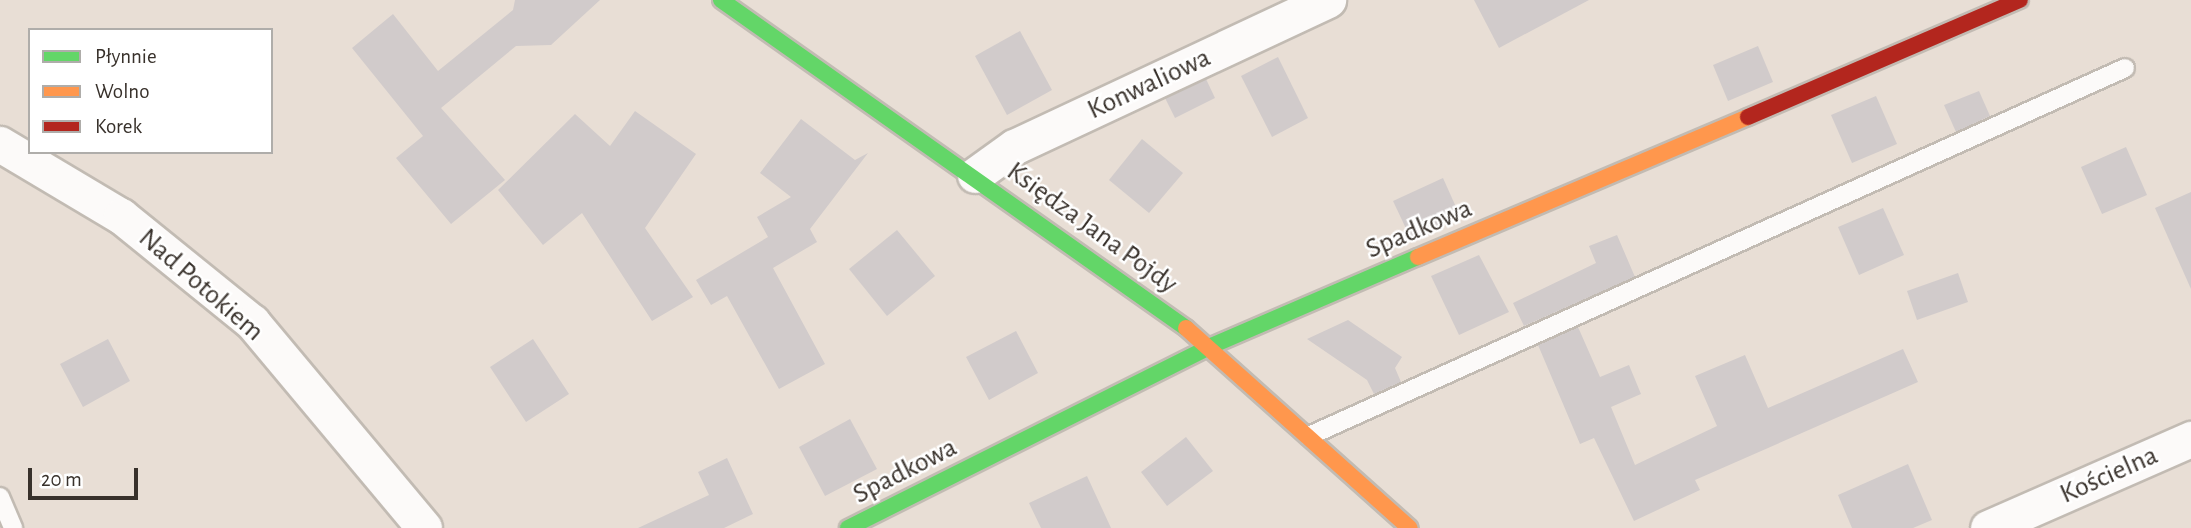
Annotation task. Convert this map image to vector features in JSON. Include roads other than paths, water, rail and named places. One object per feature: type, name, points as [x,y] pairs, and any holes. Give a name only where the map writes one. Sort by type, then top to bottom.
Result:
[{"type":"street","name":"Księdza Jana Pojdy","points":[[721,0],[975,175],[1211,346],[1410,528]]},
{"type":"street","name":"Konwaliowa","points":[[975,175],[1014,147],[1328,0]]},
{"type":"street","name":"Spadkowa","points":[[848,528],[1211,346],[2020,0]]},
{"type":"street","name":"Nad Potokiem","points":[[0,144],[121,216],[252,322],[424,528]]},
{"type":"street","name":"Kościelna","points":[[1988,528],[2191,439]]},
{"type":"lane","points":[[1309,436],[2125,68]]},
{"type":"lane","points":[[0,497],[13,528]]}]
